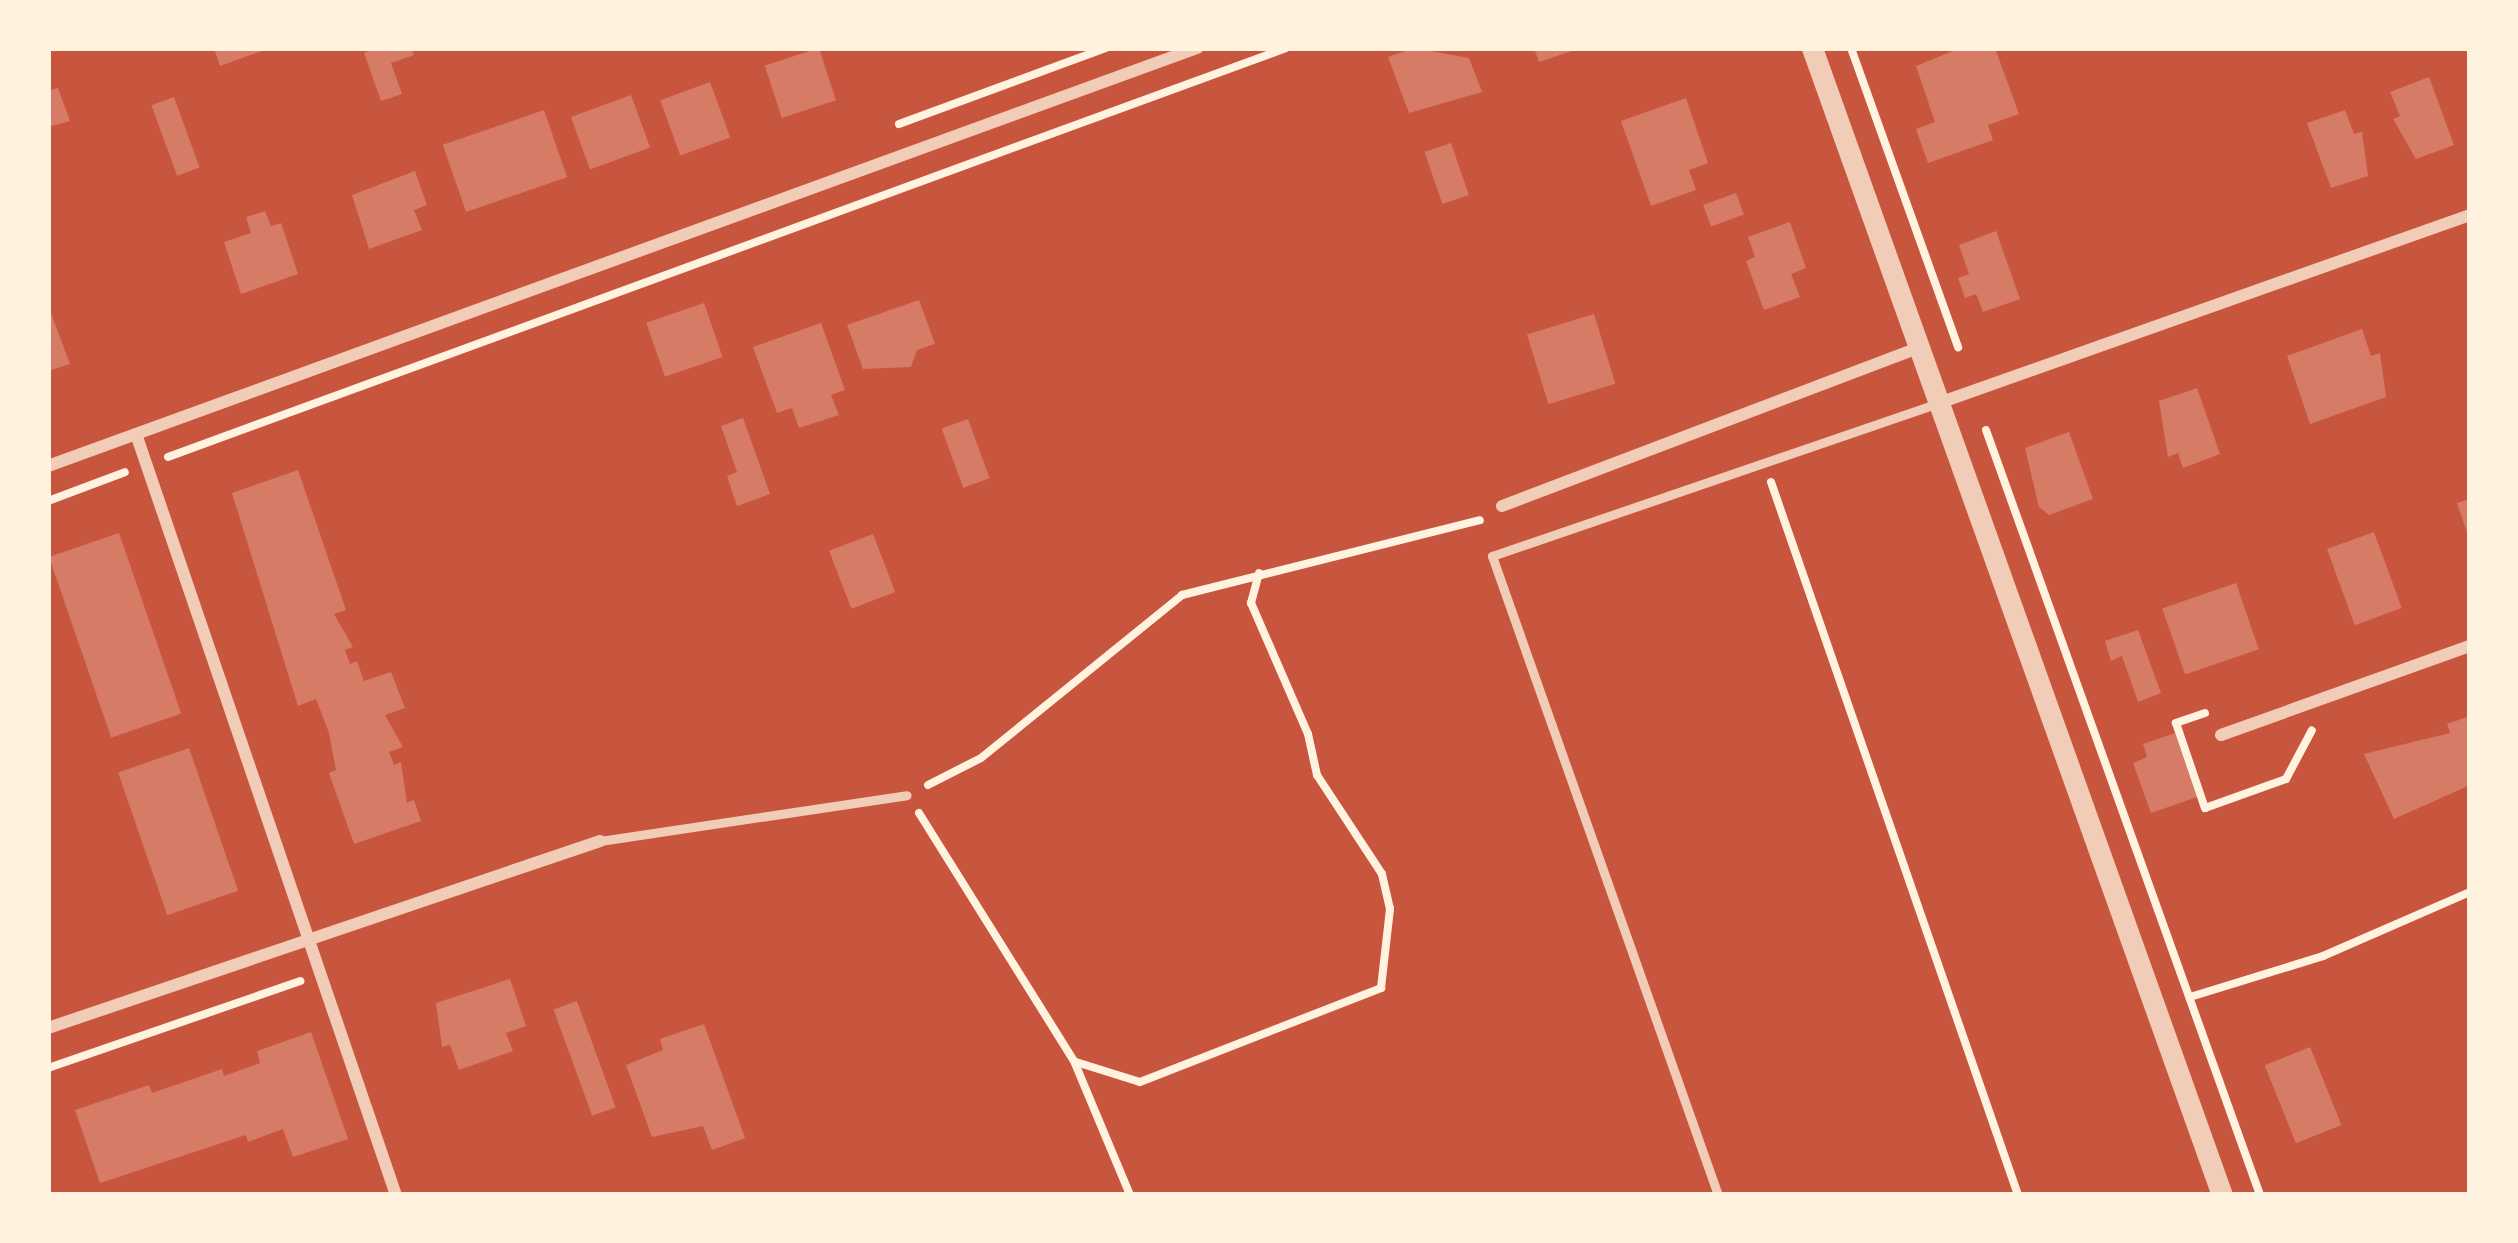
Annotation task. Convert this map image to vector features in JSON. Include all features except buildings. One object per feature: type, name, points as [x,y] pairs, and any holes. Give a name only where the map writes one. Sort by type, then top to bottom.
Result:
[{"type":"street","points":[[48,466],[1197,48]]},
{"type":"street","points":[[1812,48],[2222,1195]]},
{"type":"street","points":[[1939,403],[2470,215]]},
{"type":"street","points":[[1502,506],[1919,348]]},
{"type":"street","points":[[136,434],[312,937],[396,1195]]},
{"type":"street","points":[[2221,735],[2470,646]]},
{"type":"street","points":[[48,1028],[600,841]]},
{"type":"lane","points":[[1718,1195],[1492,556],[1762,459],[1939,403]]},
{"type":"lane","points":[[600,841],[907,794]]},
{"type":"path","points":[[180,453],[1286,48]]},
{"type":"path","points":[[1851,48],[1958,346]]},
{"type":"path","points":[[1986,430],[2260,1195]]},
{"type":"path","points":[[1762,459],[2018,1195]]},
{"type":"path","points":[[48,501],[114,476]]},
{"type":"path","points":[[1130,1195],[1074,1061],[907,794],[981,758],[1150,615],[1182,595],[1473,524],[1502,506]]},
{"type":"path","points":[[1074,1061],[1139,1082],[1381,988],[1390,909],[1382,874],[1317,775],[1308,734],[1251,603],[1259,573]]},
{"type":"path","points":[[2176,723],[2205,808],[2286,779],[2308,736],[2327,721]]},
{"type":"path","points":[[2190,997],[2323,956],[2470,892]]},
{"type":"path","points":[[48,1067],[324,973]]}]
